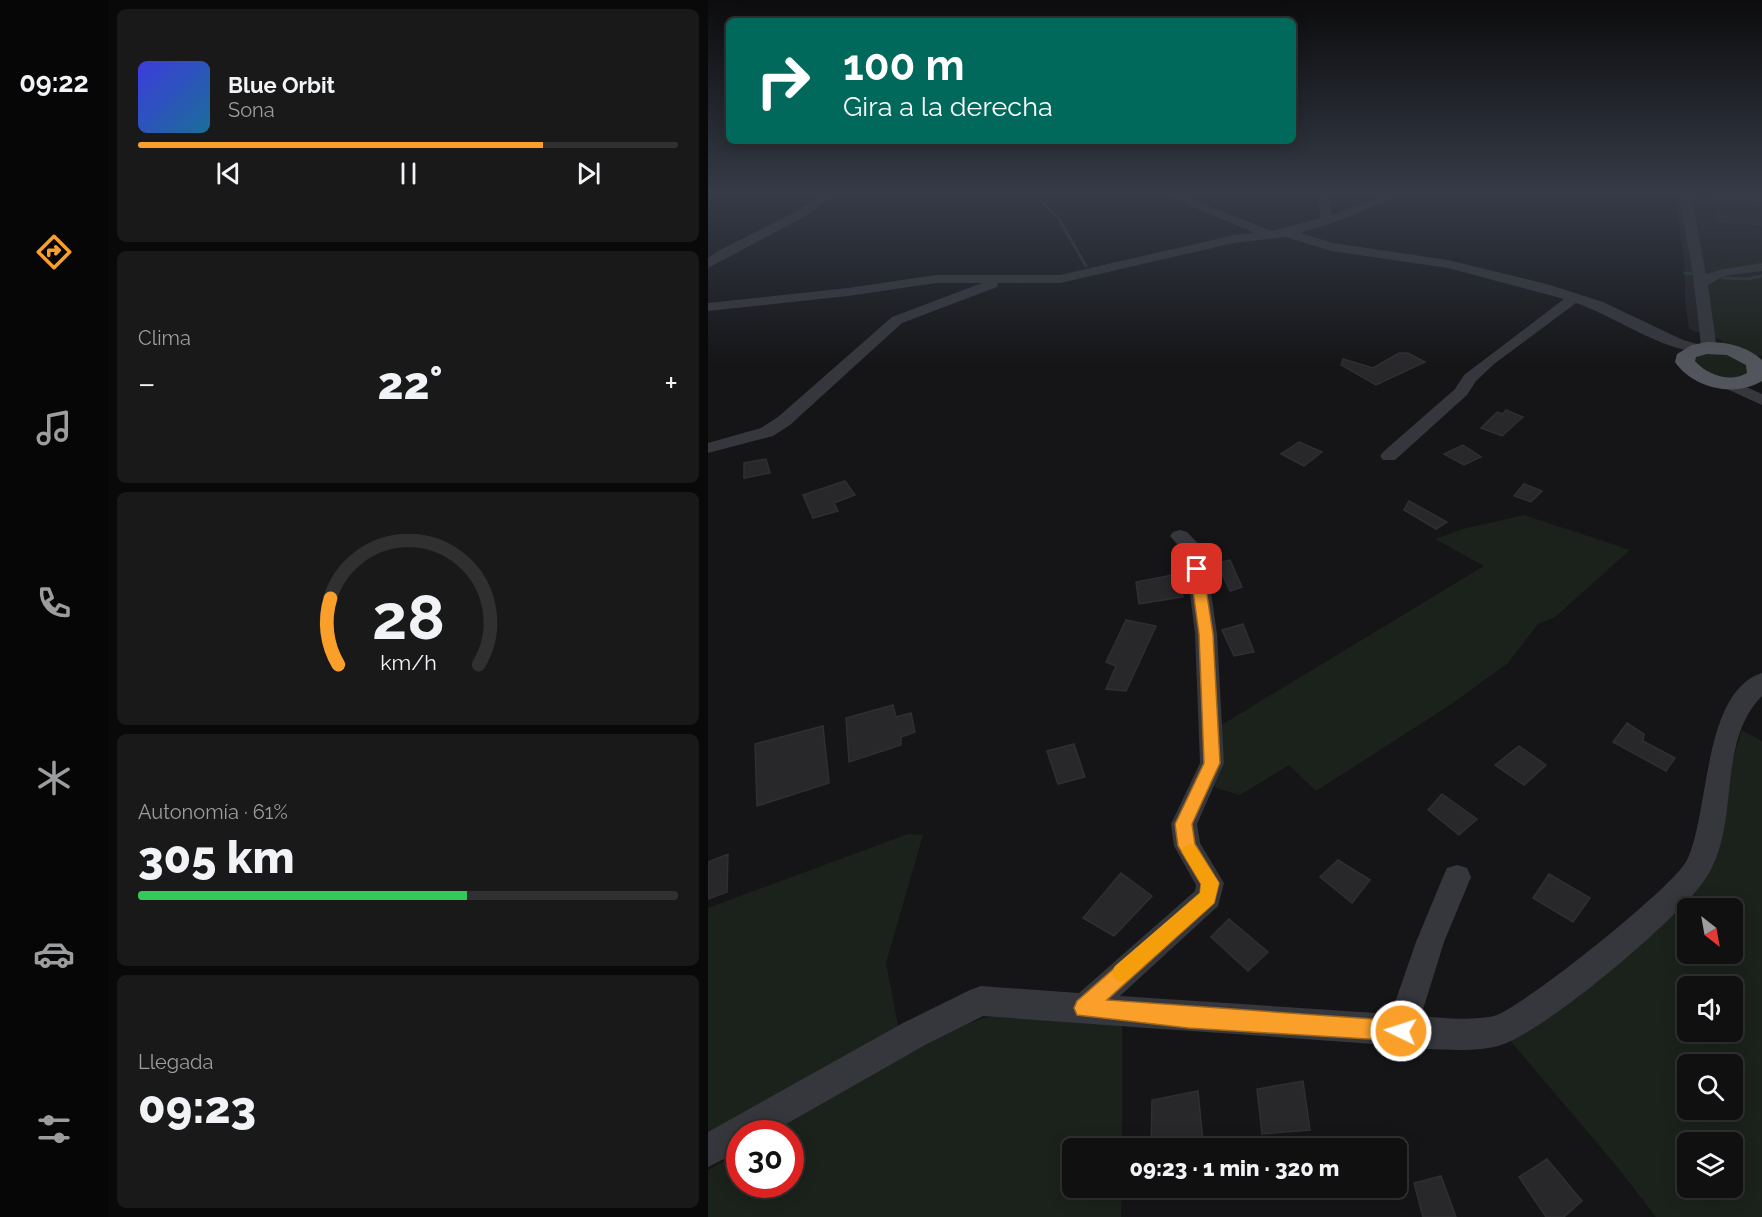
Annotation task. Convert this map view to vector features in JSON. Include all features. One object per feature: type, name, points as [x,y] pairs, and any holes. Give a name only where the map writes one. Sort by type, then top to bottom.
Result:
[{"type":"main road","points":[[1704,347],[1758,374],[1724,382],[1693,371],[1688,366],[1704,347]]},
{"type":"street","points":[[708,264],[727,252]]},
{"type":"street","points":[[708,307],[848,292],[936,279],[1059,279],[1178,252]]},
{"type":"street","points":[[1364,252],[1457,266],[1575,297],[1623,315],[1666,338],[1704,347],[1701,284],[1696,252]]},
{"type":"street","points":[[1698,260],[1711,268],[1725,271],[1744,272],[1762,267]]},
{"type":"street","points":[[1701,284],[1713,274],[1725,271]]},
{"type":"street","points":[[708,448],[767,432],[784,420],[897,320],[973,290],[1022,279]]},
{"type":"street","points":[[1389,456],[1454,399],[1470,378],[1488,361],[1575,297]]},
{"type":"street","points":[[1724,382],[1762,400]]},
{"type":"street","points":[[1084,1008],[1208,897],[1210,883],[1187,846],[1184,824],[1212,763],[1206,634],[1195,551],[1180,536]]},
{"type":"street","points":[[708,1150],[914,1034],[981,1001],[1188,1018],[1401,1031],[1499,1030],[1541,1006],[1665,904],[1696,873],[1705,846],[1724,747],[1735,718],[1749,693],[1762,682]]},
{"type":"street","points":[[1401,1031],[1430,942],[1457,877]]},
{"type":"shaded area","points":[[1683,252],[1762,252],[1762,354],[1689,329],[1685,300]]},
{"type":"shaded area","points":[[1706,252],[1714,252],[1729,259],[1762,259],[1762,261],[1728,269],[1707,260]]},
{"type":"shaded area","points":[[1762,271],[1762,356],[1746,356],[1734,352],[1719,335],[1707,284],[1727,275]]},
{"type":"shaded area","points":[[1721,350],[1756,367],[1740,381],[1698,372],[1691,354]]},
{"type":"shaded area","points":[[1524,515],[1630,550],[1555,617],[1538,624],[1508,663],[1450,705],[1316,791],[1289,765],[1240,795],[1216,788],[1209,779],[1218,727],[1484,566],[1435,539],[1463,529]]},
{"type":"shaded area","points":[[1742,730],[1762,741],[1762,1217],[1656,1217],[1615,1164],[1507,1037],[1656,911],[1705,846]]},
{"type":"shaded area","points":[[908,834],[923,835],[886,963],[899,1030],[740,1120],[726,1120],[726,1128],[708,1138],[708,908]]},
{"type":"shaded area","points":[[1027,1012],[1122,1022],[1122,1138],[1062,1138],[1062,1198],[1122,1198],[1121,1217],[708,1217],[708,1170],[726,1160],[726,1198],[804,1198],[804,1120],[794,1120],[949,1030],[984,1018]]},
{"type":"building","points":[[1399,353],[1408,353],[1425,362],[1376,385],[1341,365],[1343,359],[1373,368]]},
{"type":"building","points":[[1506,410],[1523,417],[1502,436],[1481,428],[1497,412],[1503,414]]},
{"type":"building","points":[[1299,442],[1322,452],[1304,466],[1281,454]]},
{"type":"building","points":[[1463,445],[1481,457],[1464,465],[1444,454]]},
{"type":"building","points":[[766,459],[770,473],[744,478],[744,463]]},
{"type":"building","points":[[845,481],[855,495],[834,503],[838,511],[813,518],[803,495]]},
{"type":"building","points":[[1524,484],[1542,491],[1531,502],[1514,496]]},
{"type":"building","points":[[1409,501],[1447,522],[1436,529],[1404,510]]},
{"type":"building","points":[[1230,560],[1242,587],[1230,591],[1217,563]]},
{"type":"building","points":[[1177,574],[1183,597],[1139,604],[1136,582]]},
{"type":"building","points":[[1126,620],[1156,626],[1126,691],[1106,689],[1116,666],[1106,662]]},
{"type":"building","points":[[1243,624],[1254,652],[1234,656],[1222,630]]},
{"type":"building","points":[[893,705],[896,717],[911,713],[915,732],[901,737],[901,745],[849,762],[846,718]]},
{"type":"building","points":[[1627,723],[1644,734],[1643,741],[1675,758],[1666,771],[1613,742]]},
{"type":"building","points":[[823,726],[829,783],[757,806],[755,744]]},
{"type":"building","points":[[1074,744],[1085,777],[1058,784],[1047,751]]},
{"type":"building","points":[[1519,746],[1546,765],[1524,785],[1495,765]]},
{"type":"building","points":[[1442,794],[1477,819],[1459,835],[1428,810]]},
{"type":"building","points":[[728,854],[727,892],[708,899],[708,862]]},
{"type":"building","points":[[1338,860],[1370,880],[1352,903],[1320,877]]},
{"type":"building","points":[[1121,873],[1152,896],[1114,936],[1083,918]]},
{"type":"building","points":[[1549,874],[1590,898],[1573,922],[1533,898]]},
{"type":"building","points":[[1229,919],[1268,952],[1248,971],[1211,937]]},
{"type":"building","points":[[1303,1081],[1310,1130],[1262,1134],[1257,1089]]},
{"type":"building","points":[[1198,1091],[1203,1138],[1151,1138],[1152,1100]]},
{"type":"building","points":[[1547,1159],[1582,1201],[1564,1217],[1546,1217],[1519,1177]]},
{"type":"building","points":[[1441,1176],[1456,1217],[1423,1217],[1414,1183]]},
{"type":"waterway","points":[[1078,252],[1086,266]]},
{"type":"waterway","points":[[1685,273],[1693,274]]},
{"type":"waterway","points":[[1723,278],[1747,279],[1762,276]]},
{"type":"slow traffic","points":[[1122,972],[1208,897],[1210,883],[1190,852]]},
{"type":"route","points":[[1197,569],[1206,634],[1212,763],[1184,824],[1187,846],[1210,883],[1208,897],[1084,1008],[1188,1018],[1401,1031]]}]
